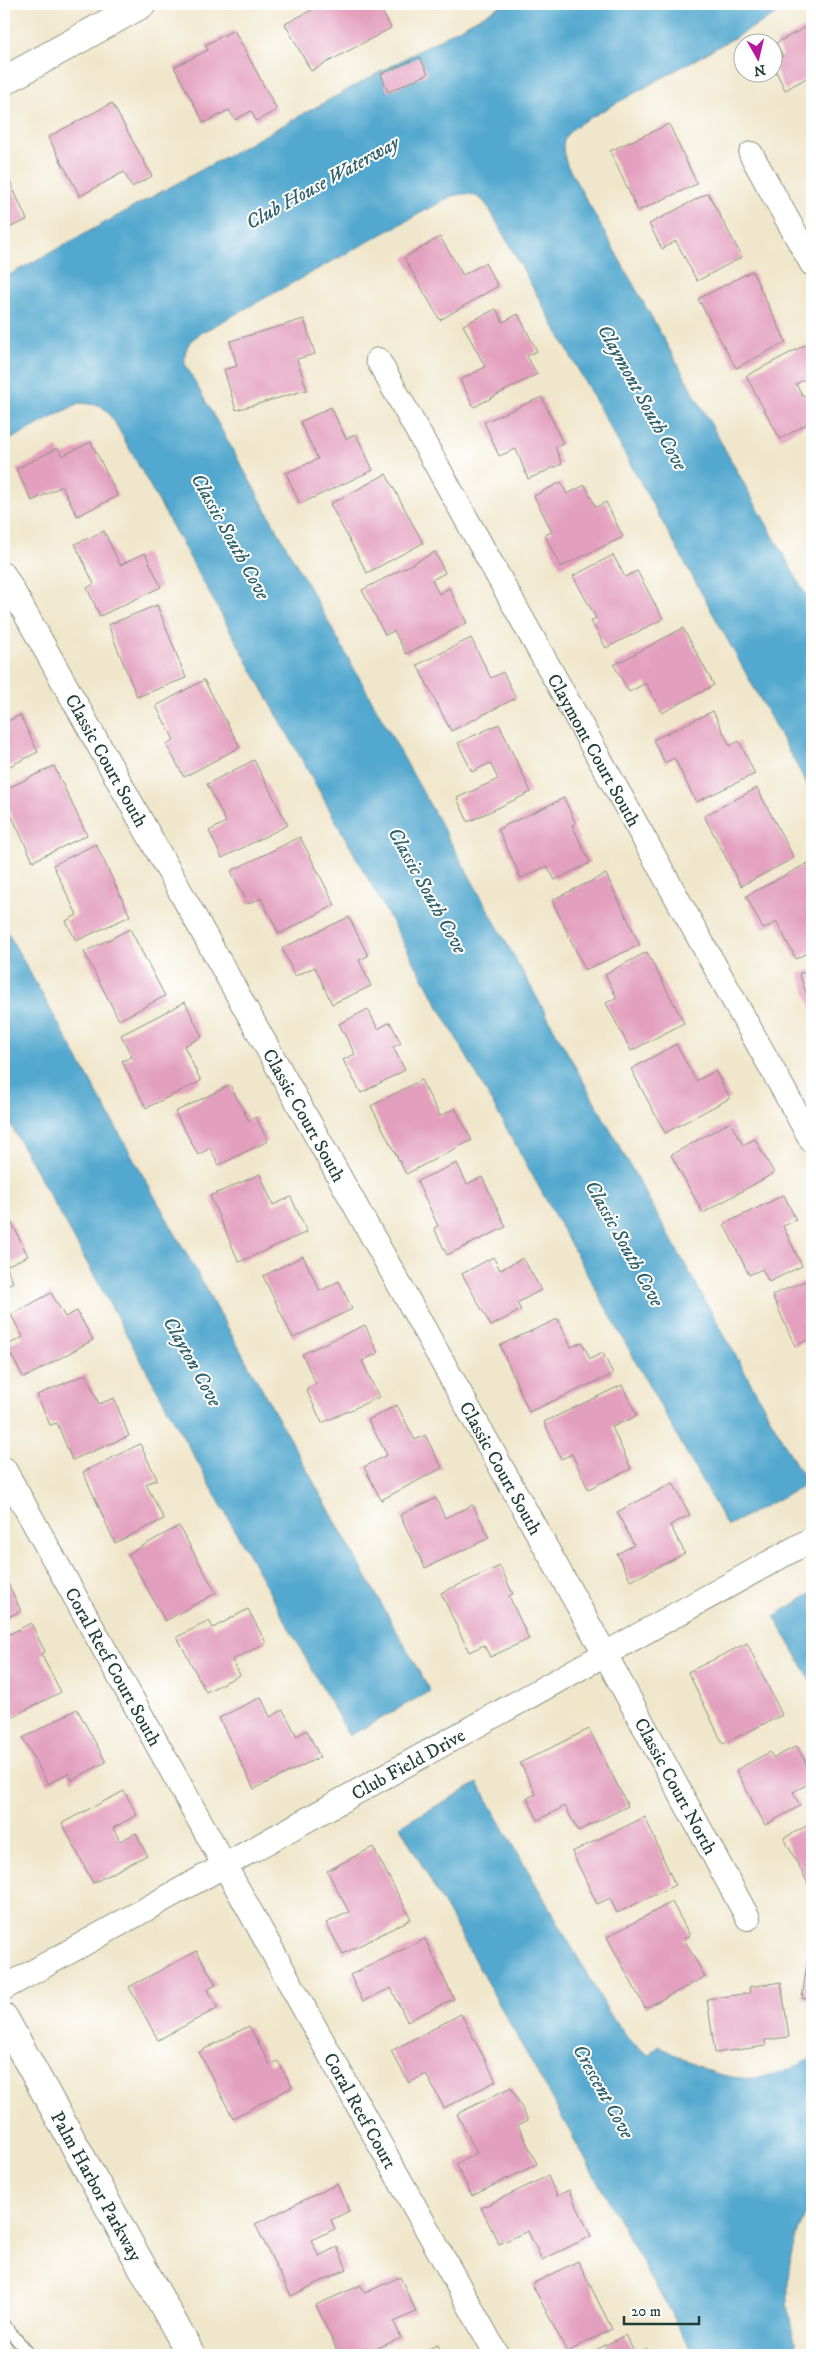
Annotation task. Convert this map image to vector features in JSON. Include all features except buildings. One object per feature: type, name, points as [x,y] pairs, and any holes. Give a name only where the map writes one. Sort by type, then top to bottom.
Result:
[{"type":"street","points":[[4,81],[142,4]]},
{"type":"street","points":[[751,154],[812,264]]},
{"type":"street","name":"Claymont Court South","points":[[378,360],[812,1141]]},
{"type":"street","name":"Classic Court South","points":[[4,575],[605,1654]]},
{"type":"street","name":"Coral Reef Court South","points":[[4,1469],[224,1866]]},
{"type":"street","name":"Club Field Drive","points":[[4,1988],[812,1539]]},
{"type":"street","name":"Classic Court North","points":[[605,1654],[748,1918]]},
{"type":"street","name":"Coral Reef Court","points":[[224,1866],[497,2355]]},
{"type":"street","name":"Palm Harbor Parkway","points":[[4,2018],[191,2355]]},
{"type":"lane","points":[[4,2325],[30,2355]]},
{"type":"water","points":[[504,4],[795,4],[745,32],[734,32],[734,38],[579,124],[568,133],[563,146],[567,165],[812,606],[812,793],[490,210],[479,198],[470,194],[452,196],[199,334],[187,347],[185,364],[807,1484],[727,1526],[114,421],[106,410],[99,405],[79,403],[4,443],[4,278]]},
{"type":"water","name":"Clayton Cove","points":[[4,926],[430,1691],[349,1736],[4,1113]]},
{"type":"water","points":[[812,1593],[812,1683],[774,1616]]},
{"type":"water","name":"Crescent Cove","points":[[478,1783],[610,2014],[629,2040],[648,2055],[659,2045],[698,2066],[734,2077],[771,2076],[791,2069],[812,2058],[812,2204],[802,2221],[795,2240],[788,2278],[790,2317],[799,2355],[694,2355],[400,1826]]},
{"type":"water label","name":"Club House Waterway","points":[[322,182]]},
{"type":"water label","name":"Claymont South Cove","points":[[643,397]]},
{"type":"water label","name":"Classic South Cove","points":[[231,536]]},
{"type":"water label","name":"Classic South Cove","points":[[428,890]]},
{"type":"water label","name":"Classic South Cove","points":[[625,1243]]}]
